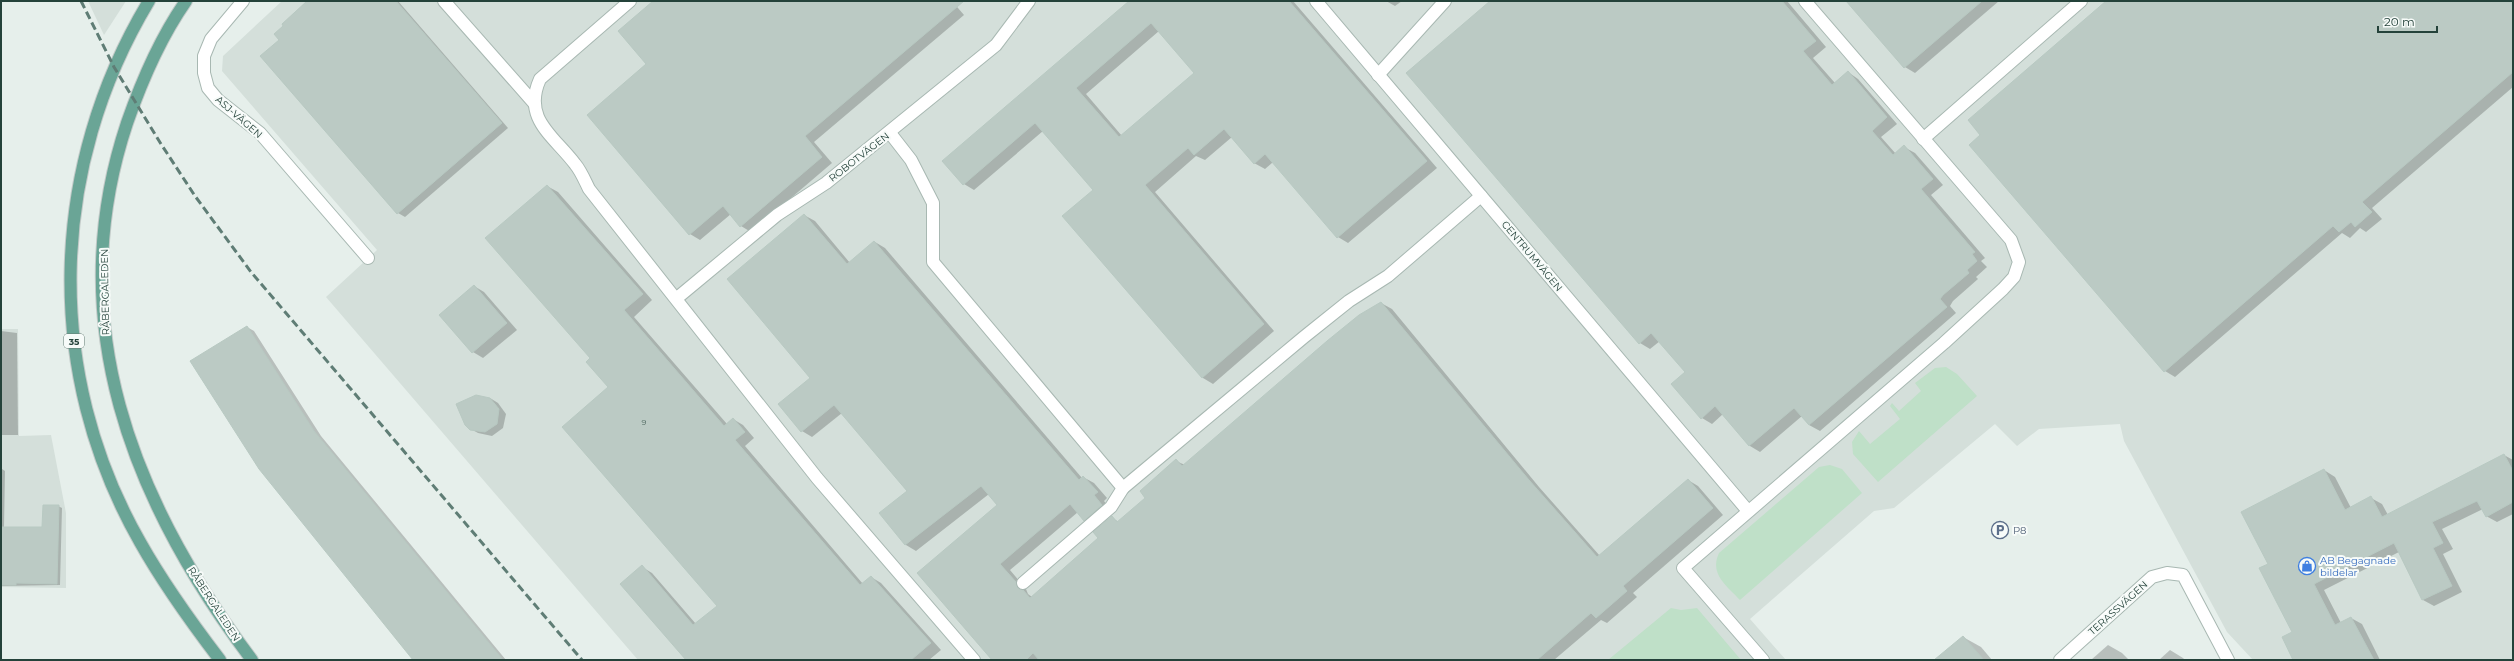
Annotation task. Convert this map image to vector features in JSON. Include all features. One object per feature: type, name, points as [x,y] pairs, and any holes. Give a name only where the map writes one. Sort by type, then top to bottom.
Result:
[{"type":"main road","name":"35","points":[[149,1],[136,23],[103,93],[88,140],[79,181],[73,219],[70,265],[74,345],[82,388],[95,438],[114,487],[139,541],[177,602],[220,660]]},
{"type":"main road","name":"RÅBERGALEDEN","points":[[186,1],[158,48],[134,102],[120,146],[105,224],[103,305],[106,344],[117,400],[127,435],[143,478],[199,584],[252,660]]},
{"type":"street","name":"ASJ-VÄGEN","points":[[243,1],[211,39],[204,56],[204,73],[208,88],[218,100],[260,133],[368,258]]},
{"type":"street","points":[[444,1],[534,103]]},
{"type":"street","points":[[630,1],[540,79],[535,91],[534,103],[540,123],[576,165],[589,189],[677,298],[817,478],[974,660]]},
{"type":"street","name":"ROBOTVÄGEN","points":[[677,298],[778,215],[826,183],[890,133],[996,46],[1029,1]]},
{"type":"street","name":"CENTRUMVÄGEN","points":[[1316,1],[1748,511]]},
{"type":"street","points":[[1378,75],[1445,1]]},
{"type":"street","points":[[1763,660],[1683,568],[1944,343],[2014,277],[2019,262],[2011,240],[1805,1]]},
{"type":"street","points":[[1923,139],[2081,1]]},
{"type":"street","points":[[890,133],[911,160],[933,204],[933,262],[1123,488]]},
{"type":"street","points":[[1024,583],[1111,507],[1123,488],[1349,301],[1388,276],[1481,196]]},
{"type":"street","name":"TERASSVÄGEN","points":[[2060,660],[2152,577],[2167,573],[2183,575],[2228,660]]},
{"type":"shaded area","points":[[88,1],[126,1],[104,35]]},
{"type":"shaded area","points":[[282,1],[2513,1],[2513,660],[2253,660],[2227,632],[2124,441],[2120,424],[2039,429],[2017,446],[1995,424],[1894,508],[1874,511],[1750,619],[1786,660],[638,660],[326,297],[377,250],[222,71],[223,56]]},
{"type":"shaded area","points":[[1,329],[18,329],[19,436],[51,435],[66,513],[66,588],[1,587]]},
{"type":"green space","points":[[1946,367],[1957,374],[1977,396],[1878,482],[1853,454],[1852,442],[1859,431],[1870,444],[1900,419],[1890,406],[1892,403],[1899,411],[1921,391],[1915,383],[1935,368]]},
{"type":"green space","points":[[1830,465],[1842,469],[1862,493],[1740,600],[1725,585],[1718,573],[1716,560],[1719,553],[1819,467]]},
{"type":"green space","points":[[1671,608],[1681,610],[1697,608],[1741,660],[1608,660]]},
{"type":"building","points":[[307,1],[396,1],[502,123],[397,214],[260,56],[279,40],[274,34],[283,26],[282,24]]},
{"type":"building","points":[[653,1],[964,1],[805,136],[822,157],[740,227],[723,206],[689,235],[587,115],[646,64],[618,31]]},
{"type":"building","points":[[1129,1],[1289,1],[1427,161],[1337,238],[1265,154],[1254,164],[1224,129],[1194,155],[1188,148],[1145,185],[1264,324],[1202,378],[1062,216],[1093,190],[1035,123],[963,185],[942,161]],"holes":[[[1151,23],[1194,73],[1119,137],[1076,88]]]},
{"type":"building","points":[[1490,1],[1782,1],[1816,41],[1803,51],[1832,85],[1848,71],[1887,117],[1872,131],[1893,155],[1904,145],[1933,179],[1921,189],[1975,252],[1972,254],[1977,261],[1967,270],[1969,273],[1940,299],[1947,307],[1809,425],[1794,408],[1749,446],[1715,406],[1701,419],[1671,384],[1685,372],[1651,333],[1639,344],[1406,73]]},
{"type":"building","points":[[1846,1],[1982,1],[1904,68]]},
{"type":"building","points":[[2106,1],[2513,1],[2513,72],[2362,202],[2372,212],[2355,227],[2351,222],[2339,232],[2333,226],[2164,372],[1969,145],[1980,135],[1968,120]]},
{"type":"building","points":[[547,185],[643,294],[624,310],[724,426],[733,418],[745,432],[735,440],[860,585],[871,576],[931,643],[911,660],[686,660],[620,584],[642,565],[693,625],[717,606],[562,427],[608,387],[586,362],[590,358],[485,238]]},
{"type":"building","points":[[804,214],[847,264],[874,241],[1079,480],[1083,476],[1098,492],[1094,495],[1102,505],[1084,521],[1070,504],[1000,564],[1016,582],[1018,588],[1023,590],[1030,598],[1098,538],[1093,532],[1112,516],[1117,522],[1145,498],[1140,491],[1176,459],[1182,466],[1327,341],[1359,315],[1381,302],[1529,480],[1597,557],[1688,479],[1713,508],[1623,586],[1627,591],[1596,618],[1591,613],[1537,660],[1039,660],[1033,653],[1026,660],[992,660],[917,573],[997,505],[981,486],[905,545],[879,513],[907,491],[834,405],[801,432],[778,404],[810,378],[727,279]]},
{"type":"building","points":[[474,285],[507,323],[472,353],[439,315]]},
{"type":"building","points":[[247,326],[314,431],[503,660],[413,660],[259,469],[190,361]]},
{"type":"building","points":[[476,395],[490,398],[499,409],[497,424],[485,432],[470,430],[465,425],[456,404]]},
{"type":"building","name":"AB Begagnade bildelar","points":[[2504,454],[2513,471],[2513,502],[2486,517],[2477,501],[2432,522],[2443,543],[2433,548],[2452,586],[2422,600],[2394,543],[2314,584],[2335,625],[2351,617],[2374,660],[2293,660],[2282,637],[2292,632],[2259,568],[2268,564],[2241,512],[2324,469],[2345,510],[2371,496],[2382,517]]},
{"type":"building","points":[[43,505],[59,505],[57,584],[16,583],[16,585],[1,585],[1,527],[42,527]]},
{"type":"building","points":[[1963,636],[1984,660],[1934,660]]},
{"type":"railway","points":[[81,1],[114,67],[161,144],[195,196],[251,272],[582,660]]},
{"type":"place","name":"P8","points":[[2000,530]]},
{"type":"place","name":"AB Begagnade bildelar","points":[[2307,566]]}]
